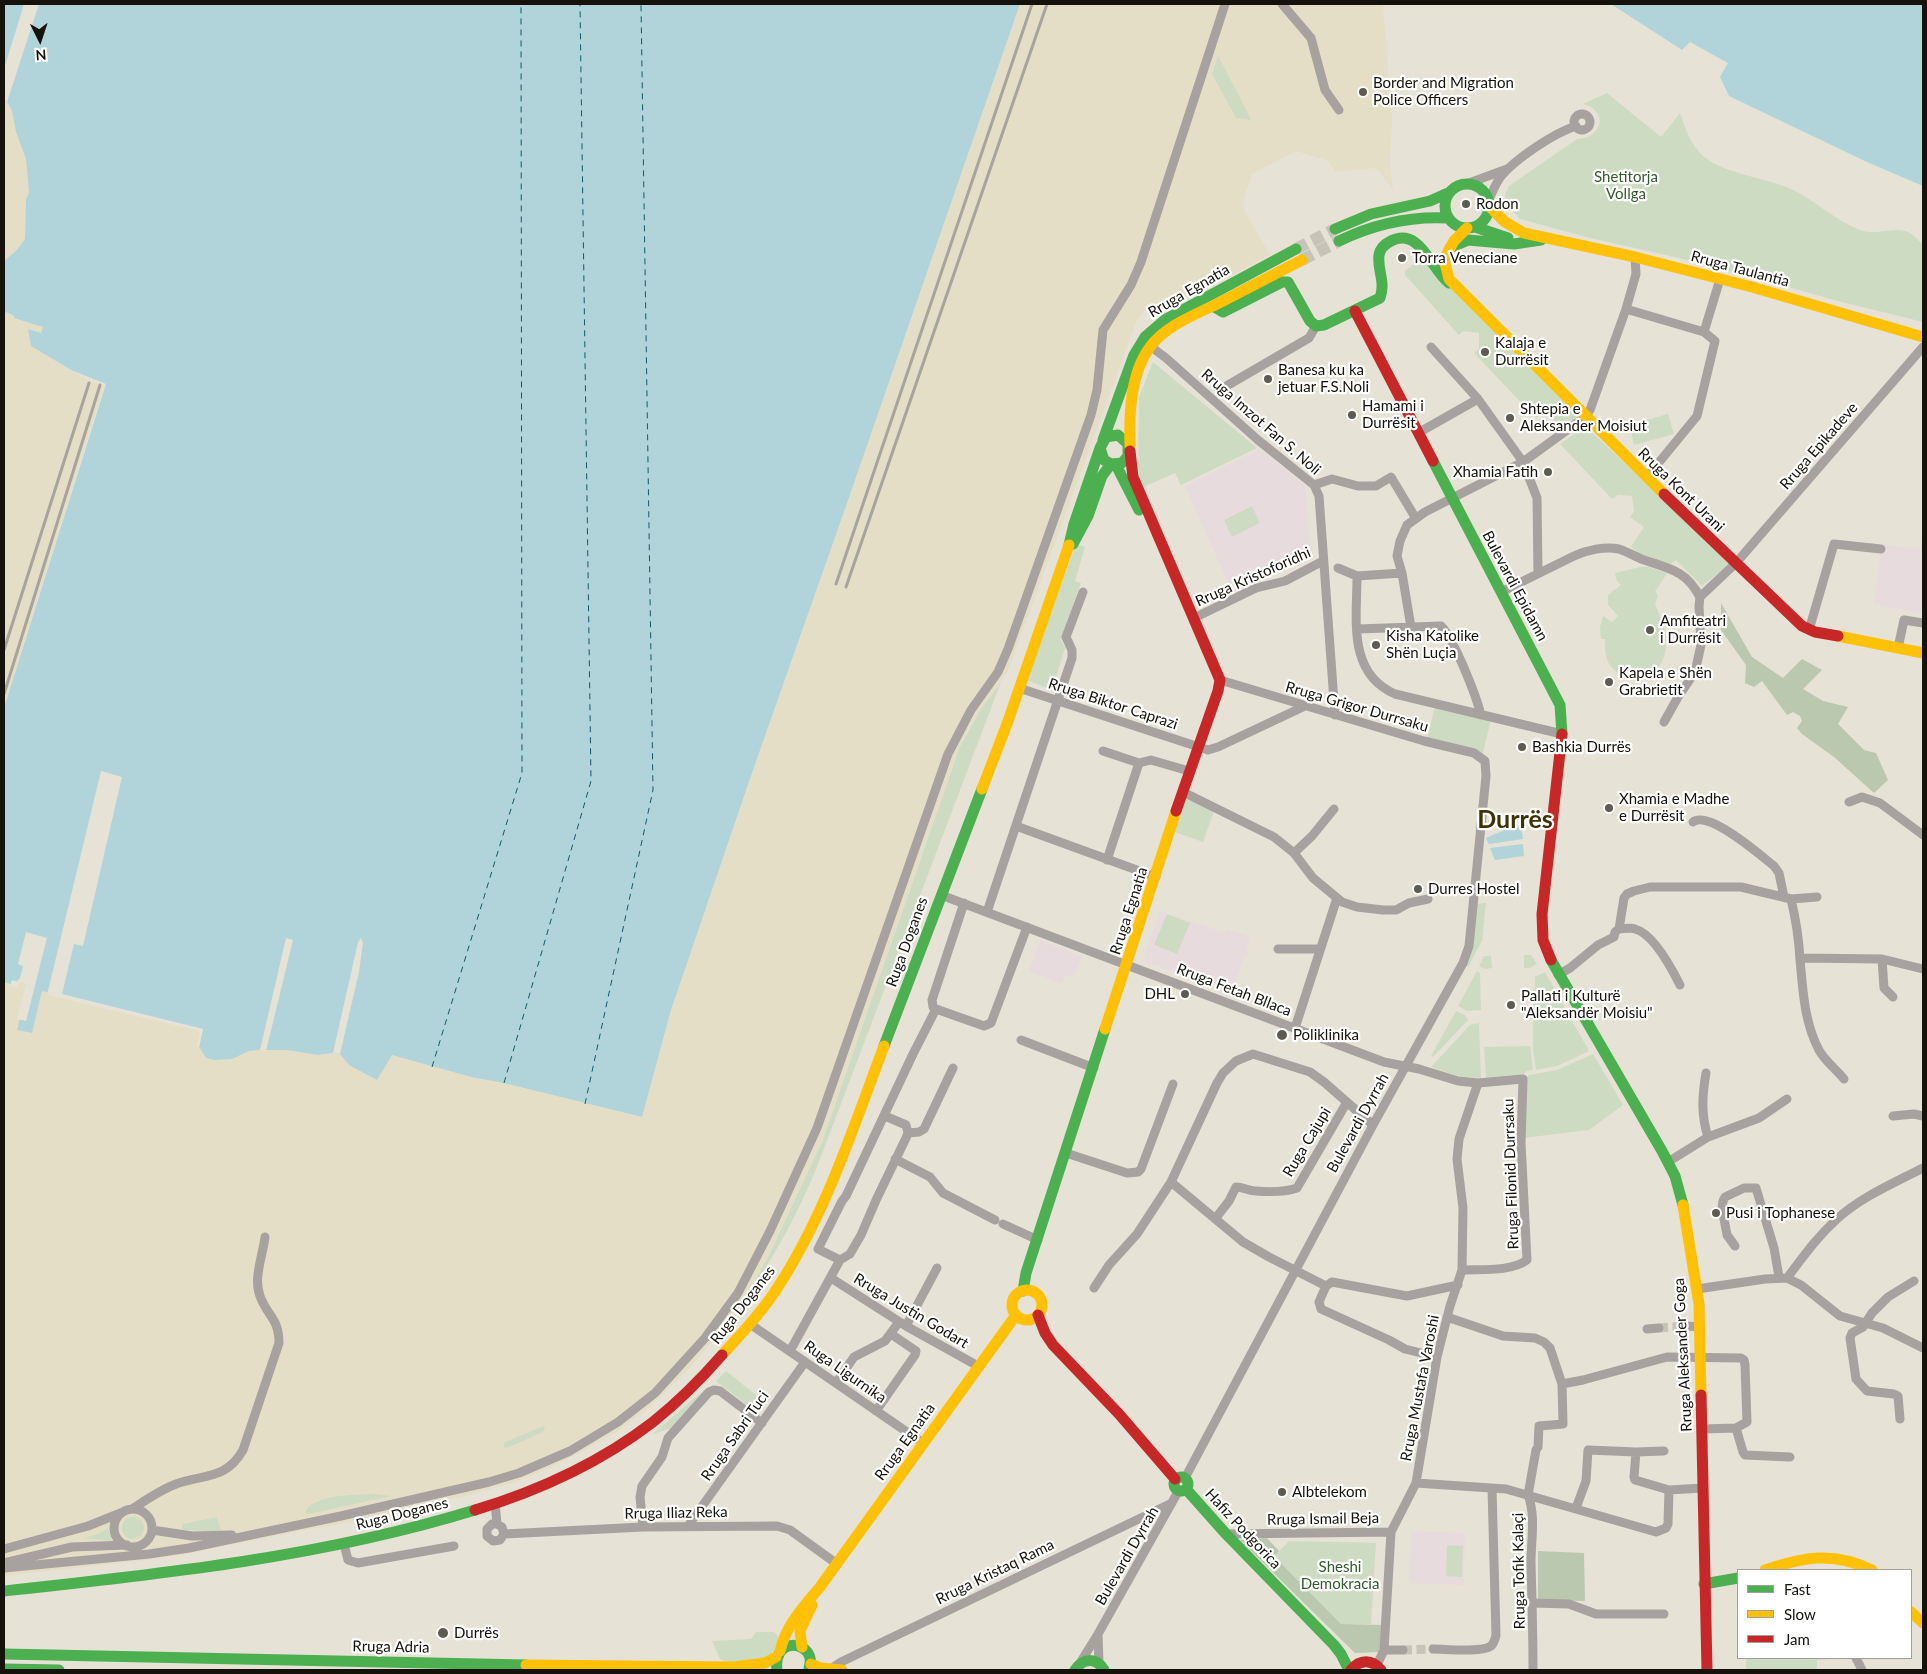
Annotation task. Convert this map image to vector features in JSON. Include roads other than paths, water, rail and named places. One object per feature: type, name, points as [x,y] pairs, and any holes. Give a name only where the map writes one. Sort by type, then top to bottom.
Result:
[{"type":"main road","points":[[1335,229],[1371,214],[1430,201],[1448,194],[1460,184],[1469,183],[1479,187],[1489,203],[1485,219],[1459,235],[1447,254]]},
{"type":"main road","points":[[1448,194],[1445,206],[1448,218],[1456,226],[1471,227]]},
{"type":"main road","name":"Rruga Taulantia","points":[[1489,203],[1501,219],[1524,233],[1635,257],[1720,279],[1923,337]]},
{"type":"main road","points":[[1339,241],[1376,226],[1405,219],[1430,216],[1448,218]]},
{"type":"main road","name":"Rruga Taulantia","points":[[1471,227],[1501,236],[1546,239]]},
{"type":"main road","name":"Rruga Kont Urani","points":[[1355,310],[1376,301],[1383,293],[1383,277],[1378,255],[1382,247],[1391,240],[1402,238],[1414,240],[1424,250],[1440,277],[1457,289]]},
{"type":"main road","points":[[1431,262],[1436,262],[1468,240],[1514,244],[1546,239]]},
{"type":"main road","name":"Rruga Egnatia","points":[[1068,552],[1074,524],[1101,444],[1134,355],[1141,342],[1154,326],[1172,315],[1296,249]]},
{"type":"main road","name":"Rruga Kont Urani","points":[[1447,254],[1447,276],[1457,289],[1585,417],[1736,563],[1809,630]]},
{"type":"main road","name":"Rruga Egnatia","points":[[1023,1291],[1026,1273],[1198,746],[1218,692],[1220,680],[1133,477],[1129,420],[1131,403],[1143,360],[1150,346],[1168,330],[1302,260]]},
{"type":"main road","points":[[1213,306],[1223,312],[1282,282],[1288,282],[1310,321],[1316,326],[1324,325],[1355,310]]},
{"type":"main road","name":"Bulevardi Epidamn","points":[[1355,310],[1560,705],[1562,734],[1544,896]]},
{"type":"main road","points":[[1068,552],[1088,516],[1102,476],[1113,464],[1125,461],[1130,448],[1126,439],[1118,435],[1110,435],[1101,444],[1104,460],[1113,464]]},
{"type":"main road","name":"Rruga Egnatia","points":[[1113,464],[1135,504],[1162,546]]},
{"type":"main road","name":"Ruga Doganes","points":[[4,1591],[221,1565],[344,1544],[415,1528],[492,1504],[572,1471],[644,1429],[682,1396],[750,1324],[769,1301],[794,1262],[828,1194],[990,769],[1068,552]]},
{"type":"main road","points":[[1809,630],[1923,653]]},
{"type":"main road","name":"Rruga Aleksander Goga","points":[[1544,896],[1541,924],[1543,940],[1558,974],[1676,1176],[1681,1195],[1697,1289],[1700,1327],[1707,1670]]},
{"type":"main road","points":[[1023,1291],[1032,1291],[1040,1297],[1042,1307],[1038,1316],[1027,1320],[1016,1315],[1013,1311],[1015,1296],[1023,1291]]},
{"type":"main road","name":"Rruga Egnatia","points":[[778,1654],[784,1634],[1016,1315]]},
{"type":"main road","name":"Hafiz Podgorica","points":[[1038,1316],[1045,1333],[1060,1353],[1119,1414],[1226,1534],[1341,1654],[1350,1670]]},
{"type":"main road","points":[[1771,1569],[1790,1566],[1806,1558],[1832,1557],[1842,1558],[1870,1569]]},
{"type":"main road","points":[[1704,1584],[1737,1578]]},
{"type":"main road","name":"Rruga Egnatia","points":[[802,1647],[800,1631],[820,1587]]},
{"type":"main road","points":[[1912,1613],[1923,1623]]},
{"type":"main road","name":"Rruga Adria","points":[[4,1654],[525,1665],[726,1667],[755,1665],[778,1654],[790,1645],[802,1647]]},
{"type":"main road","points":[[802,1647],[808,1654],[810,1667],[836,1670]]},
{"type":"main road","points":[[777,1670],[778,1654]]},
{"type":"main road","name":"Hafiz Podgorica","points":[[1341,1654],[1360,1662],[1372,1662],[1379,1668]]},
{"type":"main road","points":[[1077,1667],[1089,1660],[1102,1667]]},
{"type":"main road","points":[[1350,1670],[1360,1662]]},
{"type":"main road","points":[[4,1669],[59,1670]]},
{"type":"street","points":[[4,1568],[149,1554],[205,1545],[341,1516],[489,1482],[519,1473],[570,1451],[618,1422],[655,1393],[705,1338],[738,1293],[770,1231],[817,1128],[948,754],[971,710],[998,672],[1008,650],[1091,415],[1097,390],[1103,330],[1131,285],[1141,262],[1225,4]]},
{"type":"street","points":[[1282,4],[1311,38],[1325,90],[1339,110]]},
{"type":"street","points":[[1489,203],[1496,182],[1509,168],[1564,130],[1576,126]]},
{"type":"street","points":[[1469,183],[1509,168]]},
{"type":"street","points":[[1411,627],[1402,573],[1397,556],[1400,541],[1407,525],[1415,517],[1523,462],[1585,417],[1590,410],[1626,309],[1636,274],[1635,257]]},
{"type":"street","points":[[1704,332],[1720,279]]},
{"type":"street","points":[[1626,309],[1704,332],[1715,341],[1697,416],[1647,477]]},
{"type":"street","points":[[1224,388],[1309,338],[1316,326]]},
{"type":"street","name":"Rruga Imzot Fan S. Noli","points":[[1150,346],[1258,440],[1314,485],[1319,496],[1335,715]]},
{"type":"street","points":[[1431,347],[1478,399],[1523,462],[1537,498],[1538,573]]},
{"type":"street","name":"Rruga Epikadeve","points":[[1700,597],[1736,563],[1923,347]]},
{"type":"street","points":[[1418,433],[1478,399]]},
{"type":"street","points":[[1314,485],[1332,479],[1358,486],[1376,486],[1391,477],[1415,517]]},
{"type":"street","points":[[1809,630],[1834,544],[1880,549]]},
{"type":"street","points":[[1501,592],[1585,551],[1619,549],[1682,574],[1694,585],[1700,597],[1700,646],[1695,672],[1678,696],[1664,722]]},
{"type":"street","name":"Rruga Kristoforidhi","points":[[1194,618],[1256,588],[1285,582],[1323,561]]},
{"type":"street","points":[[1338,568],[1356,576],[1402,573]]},
{"type":"street","points":[[1356,576],[1360,654],[1363,664],[1380,686],[1396,694],[1562,734]]},
{"type":"street","points":[[987,912],[1058,701],[1072,654],[1066,636],[1083,592]]},
{"type":"street","points":[[1898,648],[1904,620],[1923,623]]},
{"type":"street","points":[[1358,629],[1440,626],[1445,630],[1478,701],[1481,715]]},
{"type":"street","name":"Rruga Grigor Durrsaku","points":[[1220,680],[1424,741],[1474,753],[1485,761]]},
{"type":"street","name":"Rruga Biktor Caprazi","points":[[1019,688],[1208,750],[1305,706]]},
{"type":"street","points":[[1103,751],[1139,763],[1151,760],[1190,771]]},
{"type":"street","name":"Bulevardi Dyrrah","points":[[1077,1667],[1098,1634],[1172,1503],[1373,1125],[1461,967],[1469,946],[1486,776],[1485,761]]},
{"type":"street","points":[[1107,860],[1139,763]]},
{"type":"street","points":[[1184,792],[1262,830],[1294,853],[1313,878],[1342,902],[1356,907],[1396,910],[1409,903],[1428,899]]},
{"type":"street","points":[[1849,802],[1862,797],[1880,803],[1923,835]]},
{"type":"street","points":[[1294,853],[1312,836],[1334,810]]},
{"type":"street","points":[[1693,822],[1704,819],[1722,828],[1774,866],[1779,873],[1796,923],[1803,1001],[1815,1040],[1825,1059],[1844,1079]]},
{"type":"street","points":[[1016,826],[1156,877]]},
{"type":"street","points":[[1558,974],[1570,968],[1598,944],[1614,937],[1619,929],[1623,903],[1627,894],[1642,889],[1666,886],[1741,886],[1787,898],[1817,898]]},
{"type":"street","name":"Rruga Fetah Bllaca","points":[[941,895],[1384,1062],[1458,1081],[1478,1083],[1523,1079]]},
{"type":"street","points":[[1295,1028],[1337,898]]},
{"type":"street","points":[[964,904],[932,1000],[932,1007],[936,1009],[984,1026],[991,1023],[1027,927]]},
{"type":"street","points":[[1619,929],[1634,928],[1655,944],[1669,963],[1680,986]]},
{"type":"street","points":[[1278,949],[1320,949]]},
{"type":"street","points":[[1800,958],[1882,959],[1923,969]]},
{"type":"street","points":[[1882,959],[1884,988],[1892,997]]},
{"type":"street","points":[[840,1260],[818,1249],[846,1196],[936,1009]]},
{"type":"street","points":[[1021,1040],[1094,1068]]},
{"type":"street","points":[[1094,1288],[1109,1265],[1137,1234],[1171,1182],[1223,1073],[1236,1061],[1253,1054],[1310,1072],[1373,1125]]},
{"type":"street","points":[[908,1132],[919,1132],[924,1129],[953,1068]]},
{"type":"street","points":[[1706,1073],[1702,1098],[1703,1123],[1708,1137]]},
{"type":"street","name":"Rruga Filonid Durrsaku","points":[[1462,1270],[1508,1267],[1521,1264],[1527,1260],[1521,1143],[1523,1079]]},
{"type":"street","name":"Rruga Mustafa Varoshi","points":[[1379,1668],[1384,1650],[1391,1532],[1416,1483],[1437,1357],[1462,1270],[1463,1208],[1458,1160],[1460,1138],[1478,1083]]},
{"type":"street","points":[[1066,1153],[1127,1173],[1138,1172],[1141,1169],[1173,1084]]},
{"type":"street","points":[[1668,1162],[1708,1137],[1759,1118],[1787,1099]]},
{"type":"street","name":"Ruga Cajupi","points":[[1215,1219],[1229,1201],[1236,1187],[1257,1191],[1291,1190],[1297,1188],[1347,1102]]},
{"type":"street","points":[[1893,1116],[1914,1114],[1923,1116]]},
{"type":"street","points":[[790,1351],[840,1260],[850,1254],[861,1235],[908,1132],[906,1125],[885,1116]]},
{"type":"street","points":[[896,1159],[930,1177],[943,1193],[994,1220]]},
{"type":"street","points":[[1783,1278],[1816,1239],[1838,1219],[1863,1201],[1923,1168]]},
{"type":"street","points":[[1171,1182],[1243,1242],[1269,1258],[1326,1286]]},
{"type":"street","points":[[1735,1246],[1727,1235],[1722,1201],[1725,1197],[1744,1188],[1756,1188],[1783,1278]]},
{"type":"street","points":[[1003,1224],[1038,1240]]},
{"type":"street","points":[[4,1549],[88,1526],[132,1509],[154,1494],[171,1486],[215,1476],[224,1472],[236,1461],[243,1450],[279,1343],[277,1325],[260,1296],[258,1288],[266,1237]]},
{"type":"street","points":[[836,1383],[854,1356],[885,1341],[903,1324],[937,1268]]},
{"type":"street","name":"Rruga Justin Godart","points":[[831,1278],[903,1324],[978,1366]]},
{"type":"street","points":[[1697,1289],[1783,1278],[1801,1284],[1840,1316],[1883,1328],[1923,1348]]},
{"type":"street","points":[[1900,1419],[1898,1396],[1867,1391],[1856,1379],[1850,1338],[1852,1333],[1863,1327],[1872,1313],[1888,1297],[1914,1281]]},
{"type":"street","points":[[1437,1357],[1404,1350],[1389,1340],[1321,1309],[1319,1302],[1326,1286],[1332,1282],[1407,1296],[1458,1285]]},
{"type":"street","points":[[1448,1317],[1503,1336],[1541,1340],[1550,1348],[1562,1384],[1563,1424],[1539,1426],[1538,1447],[1528,1495],[1656,1532],[1666,1528],[1668,1524],[1669,1490]]},
{"type":"street","name":"Ruga Ligurnika","points":[[750,1324],[923,1444]]},
{"type":"street","points":[[1686,1326],[1700,1327]]},
{"type":"street","points":[[1648,1329],[1659,1328]]},
{"type":"street","points":[[876,1411],[916,1355],[916,1351],[891,1334]]},
{"type":"street","points":[[1562,1384],[1667,1357],[1735,1357],[1744,1360],[1748,1419],[1746,1424],[1736,1428],[1702,1429]]},
{"type":"street","name":"Rruga Sabri Tuci","points":[[688,1526],[805,1362]]},
{"type":"street","points":[[643,1527],[640,1497],[642,1486],[662,1457],[668,1438],[705,1395],[712,1390],[720,1391],[762,1423]]},
{"type":"street","points":[[1736,1428],[1742,1452],[1748,1456],[1790,1457]]},
{"type":"street","points":[[1576,1508],[1586,1481],[1588,1450],[1664,1451]]},
{"type":"street","points":[[1636,1452],[1634,1477],[1636,1480],[1669,1490],[1703,1488]]},
{"type":"street","name":"Rruga Tofik Kalaçi","points":[[1416,1483],[1506,1489],[1528,1495],[1533,1513],[1531,1562],[1533,1670]]},
{"type":"street","points":[[1433,1649],[1481,1650],[1489,1648],[1494,1642],[1496,1635],[1492,1489]]},
{"type":"street","name":"Rruga Kristaq Rama","points":[[836,1670],[841,1662],[1172,1503]]},
{"type":"street","points":[[492,1504],[494,1524]]},
{"type":"street","points":[[4,1563],[72,1547],[132,1545],[146,1541],[152,1530],[152,1523],[148,1515],[140,1510],[132,1509]]},
{"type":"street","points":[[122,1512],[116,1520],[115,1530],[119,1540],[149,1554]]},
{"type":"street","points":[[494,1524],[502,1527],[504,1534],[500,1540],[490,1539],[486,1533],[489,1526],[494,1524]]},
{"type":"street","name":"Rruga Iliaz Reka","points":[[504,1534],[643,1527],[785,1527],[836,1564]]},
{"type":"street","points":[[152,1530],[192,1536],[247,1535]]},
{"type":"street","name":"Rruga Ismail Beja","points":[[1226,1534],[1391,1532]]},
{"type":"street","points":[[344,1544],[348,1560],[358,1563],[454,1546]]},
{"type":"street","points":[[1533,1603],[1569,1604],[1596,1614],[1664,1614]]},
{"type":"street","points":[[1098,1634],[1102,1667]]},
{"type":"street","points":[[1384,1650],[1403,1650]]},
{"type":"water","points":[[4,4],[1020,4],[671,1010],[642,1117],[504,1083],[471,1077],[392,1055],[377,1080],[349,1065],[340,1054],[333,1053],[318,1055],[287,1050],[260,1050],[249,1051],[232,1059],[214,1060],[206,1058],[199,1047],[203,1029],[42,991],[32,1033],[17,1030],[29,982],[18,979],[16,986],[4,982],[4,708],[106,384],[71,370],[31,346],[28,329],[41,333],[43,327],[14,318],[14,316],[4,311],[4,261],[17,250],[25,239],[26,199],[29,192],[26,159],[16,132],[12,111],[7,102],[4,101]]},
{"type":"water","points":[[1611,4],[1923,4],[1923,186],[1867,162],[1729,96],[1720,77],[1728,63],[1690,42],[1682,50]]},
{"type":"water","points":[[1521,826],[1523,839],[1489,844],[1486,838],[1509,828]]},
{"type":"water","points":[[1523,844],[1524,856],[1495,860],[1490,848]]},
{"type":"tunnel","points":[[1296,249],[1335,229]]},
{"type":"tunnel","points":[[1302,260],[1339,241]]},
{"type":"tunnel","points":[[1659,1328],[1686,1326]]},
{"type":"tunnel","points":[[1403,1650],[1433,1649]]},
{"type":"railway","points":[[836,584],[1032,4]]},
{"type":"railway","points":[[846,587],[1047,4]]},
{"type":"railway","points":[[4,650],[89,383]]},
{"type":"railway","points":[[4,694],[100,385]]},
{"type":"place","name":"Border and Migration Police Officers","points":[[1363,92]]},
{"type":"place","name":"Rodon","points":[[1466,204]]},
{"type":"place","name":"Torra Veneciane","points":[[1402,258]]},
{"type":"place","name":"Kalaja e Durrësit","points":[[1485,352]]},
{"type":"place","name":"Banesa ku ka jetuar F.S.Noli","points":[[1268,379]]},
{"type":"place","name":"Hamami i Durrësit","points":[[1352,415]]},
{"type":"place","name":"Shtepia e Aleksander Moisiut","points":[[1510,418]]},
{"type":"place","name":"Xhamia Fatih","points":[[1548,472]]},
{"type":"place","name":"Amfiteatri i Durrësit","points":[[1650,630]]},
{"type":"place","name":"Kisha Katolike Shën Luçia","points":[[1376,645]]},
{"type":"place","name":"Kapela e Shën Grabrietit","points":[[1609,682]]},
{"type":"place","name":"Bashkia Durrës","points":[[1522,747]]},
{"type":"place","name":"Xhamia e Madhe e Durrësit","points":[[1609,808]]},
{"type":"place","name":"Durres Hostel","points":[[1418,889]]},
{"type":"place","name":"DHL","points":[[1185,994]]},
{"type":"place","name":"Pallati i Kulturë \"Aleksandër Moisiu\"","points":[[1511,1005]]},
{"type":"place","name":"Poliklinika","points":[[1282,1035]]},
{"type":"place","name":"Pusi i Tophanese","points":[[1716,1213]]},
{"type":"place","name":"Albtelekom","points":[[1282,1492]]},
{"type":"place","name":"Durrës","points":[[443,1633]]},
{"type":"district","name":"Durrës","points":[[1515,820]]},
{"type":"park label","name":"Shetitorja Vollga","points":[[1626,186]]},
{"type":"park label","name":"Sheshi Demokracia","points":[[1340,1576]]}]
